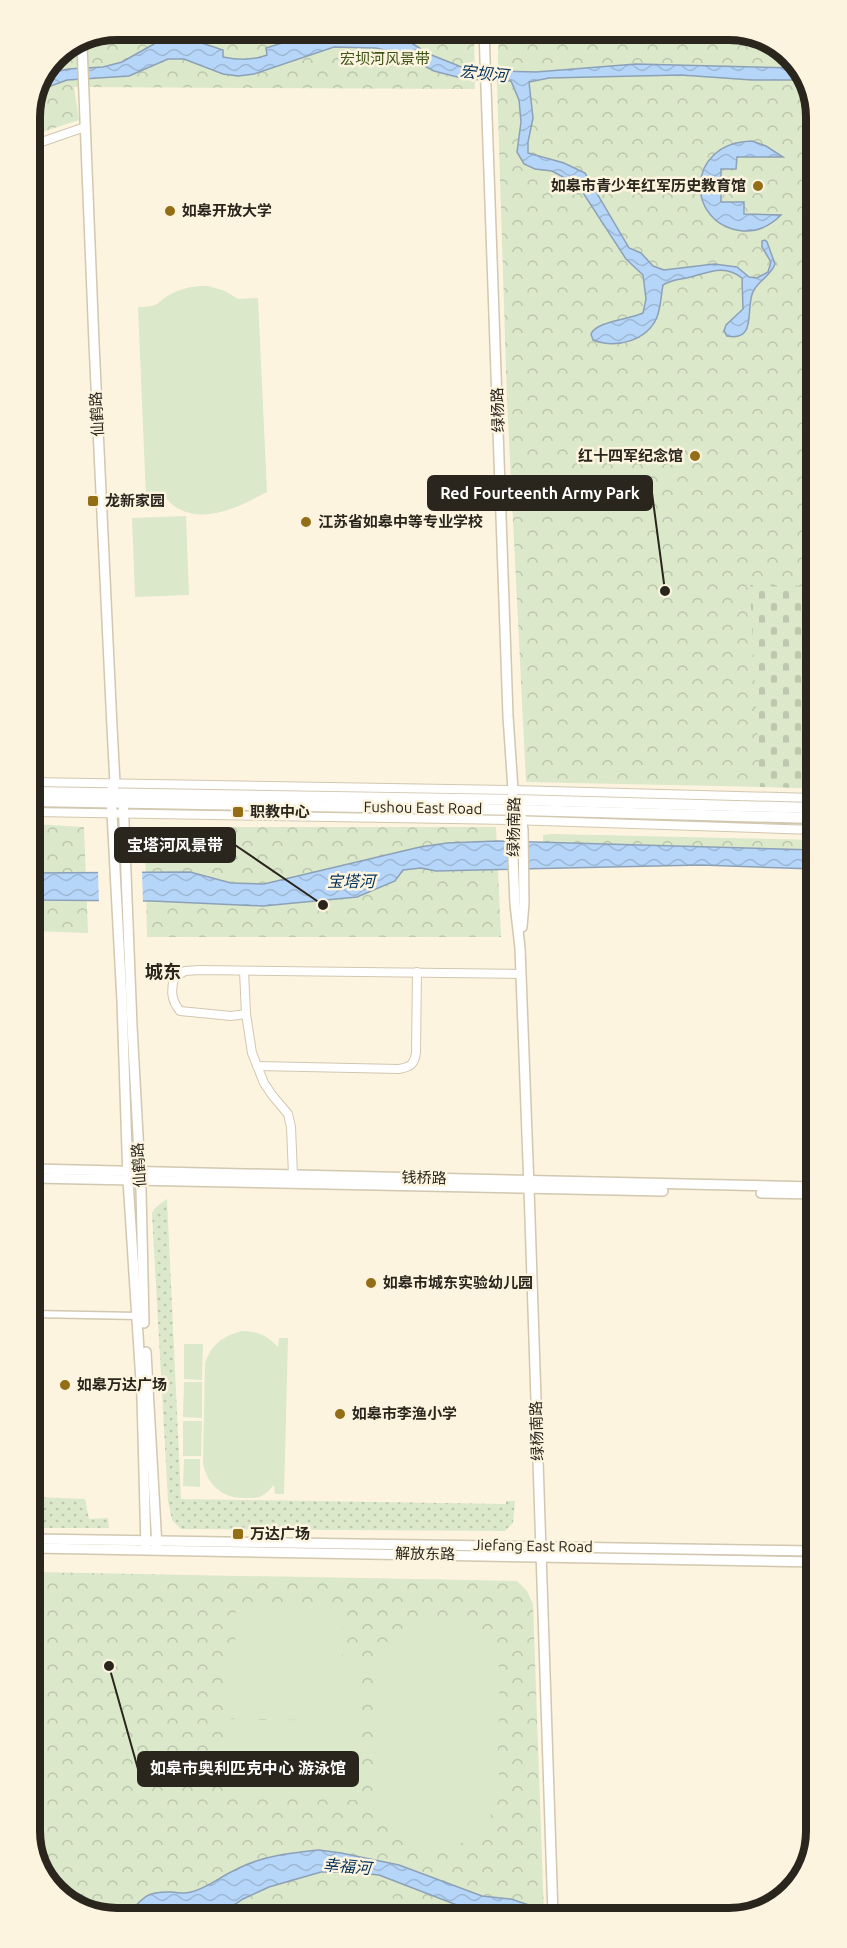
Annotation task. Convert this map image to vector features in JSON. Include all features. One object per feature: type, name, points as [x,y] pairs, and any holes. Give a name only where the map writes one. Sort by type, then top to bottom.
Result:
[{"type":"main road","name":"Fushou East Road","points":[[41,793],[112,798],[124,803],[806,818]]},
{"type":"main road","name":"Fushou East Road","points":[[41,801],[112,798]]},
{"type":"main road","name":"Fushou East Road","points":[[516,810],[806,808]]},
{"type":"street","name":"绿杨路","points":[[484,41],[508,736],[516,810]]},
{"type":"street","name":"仙鹤路","points":[[82,49],[113,837],[128,1175],[138,1316],[146,1545]]},
{"type":"street","points":[[41,142],[85,127]]},
{"type":"street","points":[[41,784],[112,798],[516,810],[806,829]]},
{"type":"street","points":[[41,810],[112,798],[124,803]]},
{"type":"street","points":[[516,810],[806,798]]},
{"type":"street","name":"仙鹤路","points":[[124,803],[144,1313],[157,1546]]},
{"type":"street","name":"绿杨南路","points":[[516,810],[512,830],[520,904]]},
{"type":"street","name":"绿杨南路","points":[[516,810],[553,1908]]},
{"type":"street","points":[[246,1014],[231,1016],[180,1011],[173,1002],[171,989],[174,978],[185,970],[521,974]]},
{"type":"street","points":[[244,971],[246,1014],[252,1053],[272,1095],[288,1114],[291,1127],[293,1175]]},
{"type":"street","points":[[257,1066],[399,1069],[409,1067],[414,1062],[416,1053],[417,972]]},
{"type":"street","name":"钱桥路","points":[[40,1169],[140,1176],[806,1187]]},
{"type":"street","name":"钱桥路","points":[[40,1178],[128,1175]]},
{"type":"street","name":"钱桥路","points":[[140,1176],[293,1175],[806,1194]]},
{"type":"street","points":[[40,1314],[138,1316]]},
{"type":"street","name":"Jiefang East Road","points":[[40,1539],[157,1546],[541,1551],[806,1551]]},
{"type":"street","points":[[40,1548],[146,1545]]},
{"type":"street","points":[[541,1551],[806,1562]]},
{"type":"green space","name":"宏坝河风景带","points":[[117,40],[474,41],[475,89],[74,87],[79,120],[41,132],[43,97],[53,75],[63,63],[88,46],[102,42]]},
{"type":"green space","points":[[499,41],[735,41],[755,45],[777,56],[791,70],[802,92],[806,117],[806,788],[526,782],[507,400],[497,83]]},
{"type":"green space","points":[[208,286],[225,291],[238,299],[258,298],[267,492],[224,511],[201,514],[179,509],[164,497],[146,498],[138,307],[155,305],[182,289]]},
{"type":"green space","points":[[186,516],[189,595],[135,597],[132,518]]},
{"type":"green space","points":[[750,585],[806,586],[806,788],[760,787]]},
{"type":"green space","points":[[41,824],[84,827],[88,933],[41,931]]},
{"type":"green space","points":[[159,827],[496,827],[501,937],[147,937],[145,835],[150,829]]},
{"type":"green space","points":[[543,835],[806,840],[806,850],[543,842]]},
{"type":"green space","points":[[167,1199],[181,1499],[506,1504],[506,1501],[515,1501],[513,1523],[505,1531],[181,1529],[172,1520],[168,1501],[152,1213]]},
{"type":"green space","points":[[241,1331],[261,1334],[278,1347],[279,1338],[288,1338],[284,1494],[275,1494],[274,1485],[259,1497],[229,1496],[212,1484],[205,1471],[203,1463],[205,1363],[218,1342]]},
{"type":"green space","points":[[184,1344],[203,1344],[202,1380],[184,1379]]},
{"type":"green space","points":[[184,1382],[202,1382],[202,1418],[183,1417]]},
{"type":"green space","points":[[183,1421],[202,1421],[201,1456],[183,1456]]},
{"type":"green space","points":[[184,1459],[200,1459],[200,1487],[183,1486]]},
{"type":"green space","points":[[40,1497],[85,1499],[89,1519],[108,1518],[109,1528],[40,1528]]},
{"type":"green space","points":[[40,1572],[517,1581],[527,1591],[533,1604],[544,1908],[112,1907],[83,1900],[70,1892],[48,1865],[40,1831]]},
{"type":"green space","points":[[236,1602],[343,1604],[342,1661],[235,1659]]},
{"type":"green space","points":[[434,1618],[458,1622],[477,1632],[491,1649],[500,1671],[499,1780],[493,1811],[482,1828],[466,1841],[447,1848],[436,1849],[412,1844],[399,1835],[384,1817],[372,1816],[376,1642],[388,1642],[405,1626]]},
{"type":"green space","points":[[227,1661],[362,1663],[359,1800],[224,1797],[226,1719],[340,1721],[226,1718]]},
{"type":"green space","points":[[345,1885],[365,1889],[384,1895],[409,1907],[276,1907],[292,1897],[321,1888]]},
{"type":"water","name":"宏坝河","points":[[161,40],[193,40],[223,50],[223,57],[234,59],[267,55],[266,48],[291,40],[407,40],[429,54],[469,70],[536,72],[636,64],[789,68],[796,80],[752,80],[681,75],[549,78],[529,82],[533,118],[528,153],[564,163],[585,173],[629,248],[641,253],[653,266],[664,270],[714,264],[737,267],[749,277],[757,278],[768,272],[771,262],[762,247],[762,241],[767,242],[775,264],[754,290],[747,328],[737,336],[727,336],[724,331],[726,325],[743,309],[742,278],[729,271],[717,270],[663,285],[657,317],[646,332],[638,337],[630,341],[611,344],[593,340],[591,334],[600,326],[643,313],[646,299],[643,275],[626,259],[578,185],[552,171],[535,169],[524,164],[517,152],[521,122],[519,100],[511,81],[465,79],[434,71],[402,54],[376,48],[334,47],[254,74],[238,76],[223,74],[184,59],[168,59],[129,76],[67,80],[46,88],[56,72],[103,67],[122,62]]},
{"type":"water","points":[[752,141],[766,146],[783,157],[737,157],[736,169],[721,169],[721,202],[744,202],[744,214],[781,215],[764,227],[743,231],[724,226],[711,215],[703,201],[700,185],[704,169],[713,155],[729,145]]},
{"type":"water","name":"宝塔河","points":[[497,841],[806,850],[806,869],[701,865],[436,871],[421,868],[403,870],[395,881],[357,897],[263,906],[152,901],[41,900],[41,873],[190,872],[231,883],[264,884],[420,847],[447,843]]},
{"type":"water","name":"幸福河","points":[[319,1850],[399,1865],[482,1896],[511,1899],[532,1908],[464,1908],[379,1875],[349,1872],[321,1872],[269,1887],[231,1907],[135,1907],[152,1894],[189,1893],[256,1861]]},
{"type":"water","points":[[72,1893],[82,1895],[92,1903]]},
{"type":"pier","points":[[98,871],[142,871],[143,904],[99,905]]},
{"type":"place","name":"如皋市青少年红军历史教育馆","points":[[758,186]]},
{"type":"place","name":"如皋开放大学","points":[[170,211]]},
{"type":"place","name":"红十四军纪念馆","points":[[695,456]]},
{"type":"place","name":"龙新家园","points":[[93,501]]},
{"type":"place","name":"江苏省如皋中等专业学校","points":[[306,522]]},
{"type":"place","name":"Red Fourteenth Army Park","points":[[665,591]]},
{"type":"place","name":"职教中心","points":[[238,812]]},
{"type":"place","name":"宝塔河风景带","points":[[323,905]]},
{"type":"place","name":"如皋市城东实验幼儿园","points":[[371,1283]]},
{"type":"place","name":"如皋万达广场","points":[[65,1385]]},
{"type":"place","name":"如皋市李渔小学","points":[[340,1414]]},
{"type":"place","name":"万达广场","points":[[238,1534]]},
{"type":"place","name":"如皋市奥利匹克中心 游泳馆","points":[[109,1666]]},
{"type":"district","name":"城东","points":[[163,972]]}]
